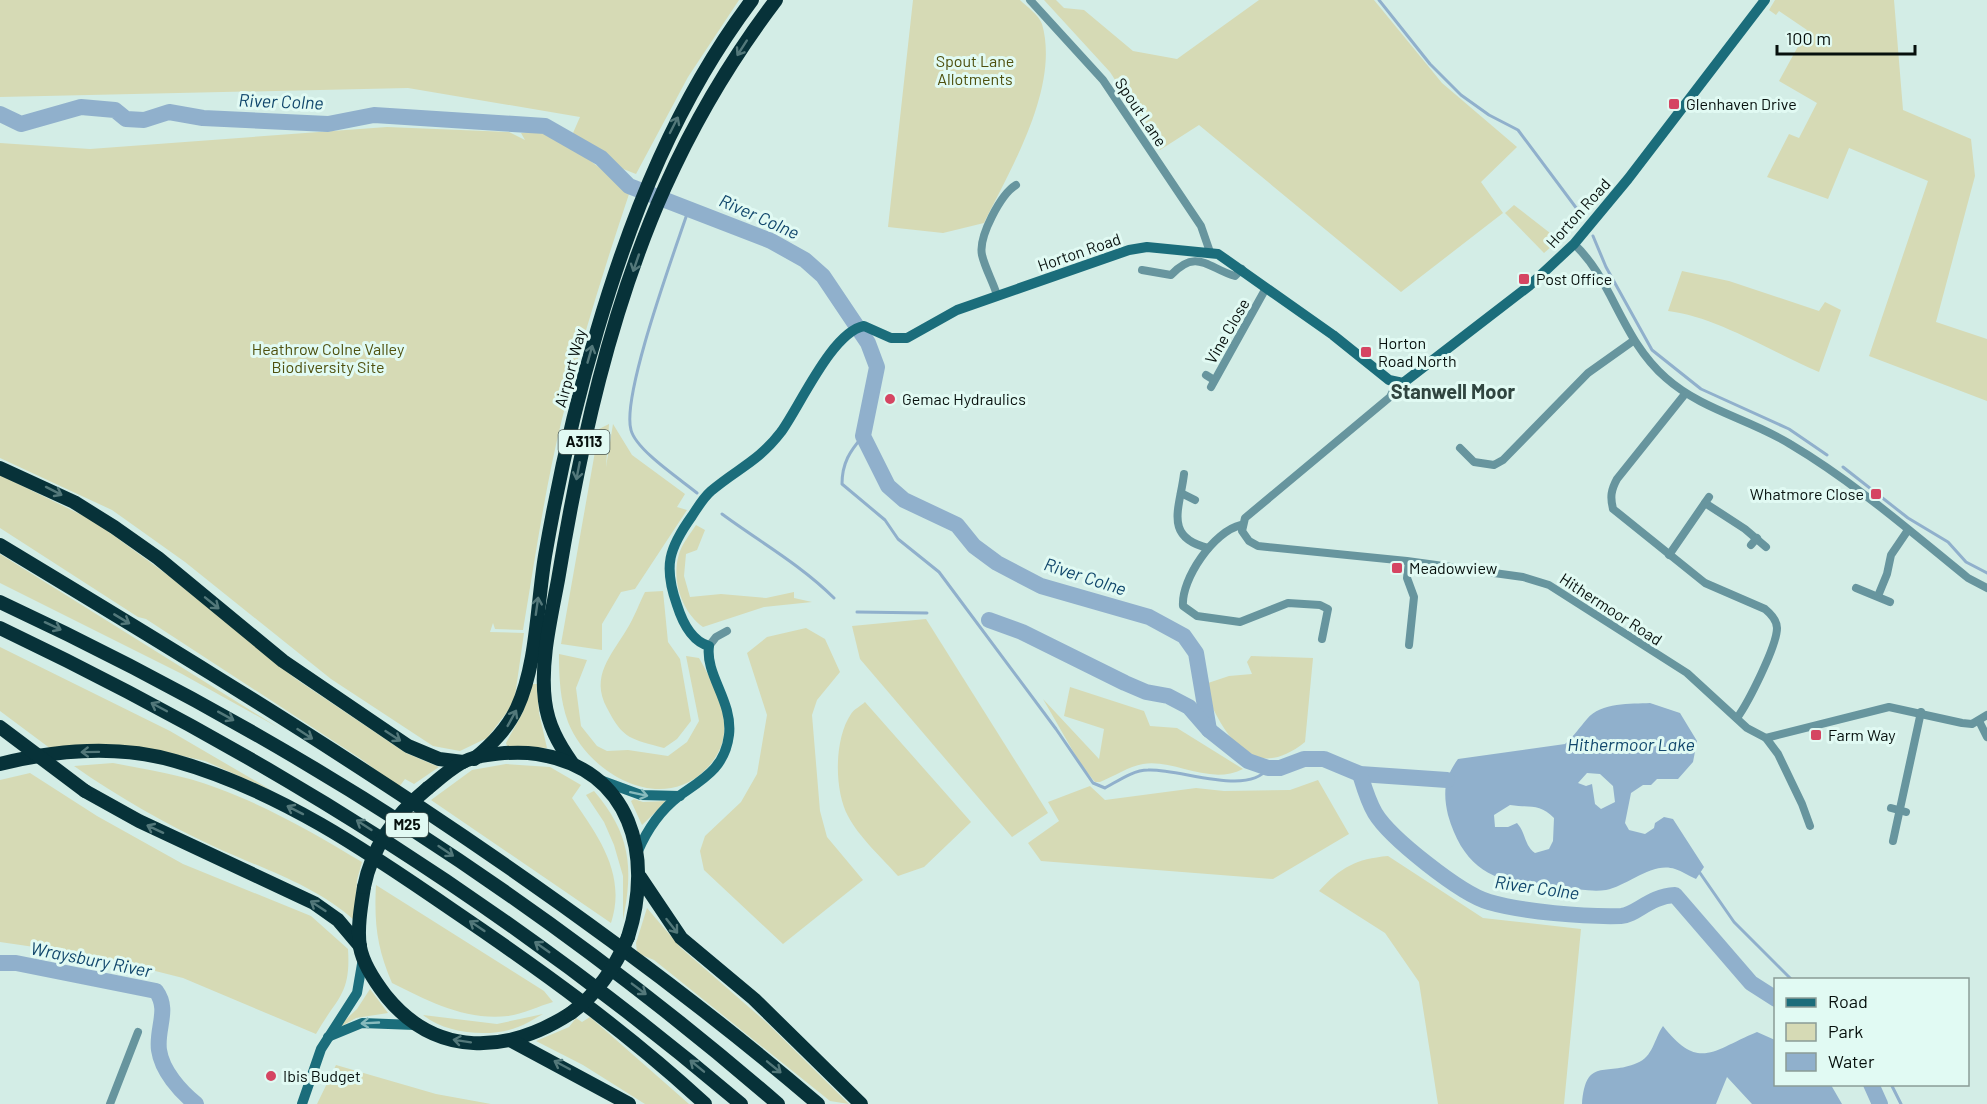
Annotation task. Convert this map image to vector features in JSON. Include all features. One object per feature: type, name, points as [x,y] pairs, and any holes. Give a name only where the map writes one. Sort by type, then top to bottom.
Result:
[{"type":"highway","name":"Airport Way","points":[[362,952],[364,887],[369,868],[385,835],[407,806],[468,760],[508,725],[526,684],[545,556],[565,454],[597,332],[639,202],[687,100],[752,0]]},
{"type":"highway","name":"Airport Way","points":[[572,763],[552,729],[545,700],[546,663],[552,615],[590,418],[634,266],[665,186],[712,95],[776,0]]},
{"type":"highway","points":[[0,468],[75,502],[114,527],[158,558],[283,661],[408,746],[432,757],[468,760],[520,751],[572,763],[600,780],[625,814],[638,851],[640,877],[635,916],[616,963],[600,987],[571,1012],[546,1028],[512,1041],[463,1042],[441,1037],[415,1025],[395,1008],[378,986],[362,952],[338,920],[314,903],[139,821],[86,791],[0,727]]},
{"type":"highway","name":"M25","points":[[0,545],[193,662],[468,839],[701,1009],[818,1104]]},
{"type":"highway","name":"M25","points":[[0,602],[168,684],[235,720],[376,805],[490,880],[580,944],[682,1023],[778,1104]]},
{"type":"highway","name":"M25","points":[[0,628],[162,708],[360,823],[480,903],[605,993],[741,1104]]},
{"type":"highway","name":"M25","points":[[0,764],[65,753],[113,752],[142,755],[185,764],[276,800],[314,820],[387,865],[494,938],[597,1012],[705,1104]]},
{"type":"highway","points":[[640,877],[681,938],[754,999],[861,1104]]},
{"type":"highway","points":[[512,1041],[629,1104]]},
{"type":"street","name":"Spout Lane","points":[[1030,0],[1103,80],[1201,226],[1210,252]]},
{"type":"street","name":"Horton Road","points":[[709,646],[697,642],[678,610],[669,576],[672,547],[711,491],[746,468],[770,446],[792,416],[834,348],[845,336],[864,326],[891,338],[907,338],[957,310],[1129,250],[1148,247],[1210,252],[1227,258],[1396,383],[1409,381],[1529,286],[1574,244],[1628,178],[1764,0]]},
{"type":"street","points":[[997,295],[982,254],[983,239],[1007,191],[1016,185]]},
{"type":"street","points":[[1574,244],[1591,263],[1633,341],[1664,377],[1685,394],[1788,442],[1831,469],[1968,578],[1987,588]]},
{"type":"street","points":[[1142,270],[1171,275],[1181,264],[1192,261],[1210,264],[1235,276],[1242,269]]},
{"type":"street","name":"Vine Close","points":[[1206,375],[1213,383],[1266,288]]},
{"type":"street","points":[[1460,448],[1474,462],[1494,465],[1503,460],[1588,373],[1633,341]]},
{"type":"street","points":[[1322,639],[1328,609],[1320,605],[1288,603],[1240,622],[1197,616],[1183,606],[1185,591],[1208,548],[1230,529],[1242,525],[1245,518],[1258,506],[1390,397],[1396,383]]},
{"type":"street","points":[[1685,394],[1611,490],[1613,509],[1705,583],[1765,609],[1773,616],[1777,627],[1774,641],[1746,706],[1737,718]]},
{"type":"street","points":[[1184,474],[1177,512],[1179,529],[1186,540],[1208,548]]},
{"type":"street","points":[[1181,493],[1195,500]]},
{"type":"street","points":[[1669,555],[1707,500],[1766,547]]},
{"type":"street","name":"Hithermoor Road","points":[[1242,525],[1242,531],[1249,541],[1258,546],[1523,577],[1555,587],[1687,673],[1747,728],[1766,738]]},
{"type":"street","points":[[1878,596],[1887,574],[1891,555],[1908,530]]},
{"type":"street","points":[[1750,545],[1757,538]]},
{"type":"street","points":[[1408,645],[1414,597],[1407,578],[1409,562]]},
{"type":"street","points":[[1856,588],[1890,602]]},
{"type":"street","points":[[638,851],[651,826],[680,796],[692,790],[714,771],[726,748],[729,735],[727,705],[709,662],[709,646],[716,637],[727,631]]},
{"type":"street","points":[[1766,738],[1783,736],[1889,707],[1921,712],[1962,723],[1979,721],[1987,716]]},
{"type":"street","points":[[1893,841],[1921,712]]},
{"type":"street","points":[[1979,721],[1987,737]]},
{"type":"street","points":[[1778,754],[1783,736]]},
{"type":"street","points":[[1766,738],[1778,754],[1803,804],[1810,826]]},
{"type":"street","points":[[600,780],[641,795],[680,796]]},
{"type":"street","points":[[302,1104],[328,1037],[357,993],[362,952]]},
{"type":"street","points":[[328,1037],[362,1023],[415,1025]]},
{"type":"street","points":[[110,1104],[138,1032]]},
{"type":"green space","points":[[0,0],[739,0],[688,77],[636,174],[613,165],[573,133],[580,117],[408,88],[0,97]]},
{"type":"green space","name":"Spout Lane Allotments","points":[[913,0],[1020,0],[1042,24],[1046,48],[1039,100],[1030,126],[984,223],[943,233],[888,227]]},
{"type":"green space","points":[[1044,0],[1056,0],[1064,8],[1084,10],[1133,51],[1177,59],[1259,0],[1374,0],[1442,83],[1517,147],[1481,182],[1503,213],[1401,292],[1199,125],[1160,150],[1110,72]]},
{"type":"green space","points":[[1775,0],[1894,0],[1903,110],[1971,139],[1975,176],[1936,322],[1987,339],[1987,401],[1869,356],[1928,181],[1849,148],[1828,199],[1767,177],[1789,134],[1799,138],[1817,103],[1779,81],[1807,30],[1779,11],[1776,15],[1769,10]]},
{"type":"green space","name":"Heathrow Colne Valley Biodiversity Site","points":[[387,127],[509,132],[525,140],[521,133],[542,131],[588,159],[630,191],[577,361],[562,419],[545,497],[523,630],[495,629],[493,623],[490,632],[524,633],[514,703],[487,738],[460,751],[433,746],[331,679],[185,562],[112,510],[0,458],[0,143],[90,149]]},
{"type":"green space","points":[[1514,205],[1559,240],[1544,253],[1505,213]]},
{"type":"green space","points":[[1682,271],[1729,281],[1819,311],[1825,302],[1841,310],[1819,372],[1725,327],[1686,314],[1668,311]]},
{"type":"green space","points":[[609,424],[606,467],[613,424],[632,455],[685,494],[677,507],[687,510],[635,589],[621,592],[602,624],[602,650],[561,644],[599,429]]},
{"type":"green space","points":[[0,475],[94,521],[169,576],[296,679],[406,753],[439,767],[414,784],[405,779],[399,787],[361,759],[146,619],[138,617],[0,528]]},
{"type":"green space","points":[[696,525],[705,530],[697,550],[686,554],[684,576],[690,597],[721,594],[766,598],[794,592],[794,598],[812,602],[764,607],[703,627],[689,613],[684,604],[676,574],[680,550]]},
{"type":"green space","points":[[0,554],[279,728],[182,674],[0,583]]},
{"type":"green space","points":[[663,591],[668,642],[680,659],[691,721],[677,739],[664,748],[636,740],[624,732],[607,708],[602,697],[601,686],[609,657],[630,625],[645,592]]},
{"type":"green space","points":[[926,619],[1048,813],[1012,837],[860,659],[852,626]]},
{"type":"green space","points":[[806,628],[825,639],[840,672],[817,700],[812,715],[820,811],[827,837],[863,880],[783,944],[704,870],[700,851],[705,836],[741,802],[757,774],[767,715],[747,653],[767,637]]},
{"type":"green space","points":[[0,647],[170,731],[271,790],[205,761],[156,750],[51,749],[0,711]]},
{"type":"green space","points":[[559,654],[587,660],[576,688],[581,726],[597,746],[607,751],[628,750],[668,756],[687,742],[699,721],[686,656],[699,658],[715,689],[723,713],[724,736],[713,761],[704,771],[686,783],[667,789],[646,788],[627,782],[608,771],[591,757],[578,741],[568,722],[560,688]]},
{"type":"green space","points":[[1251,656],[1313,658],[1305,742],[1285,754],[1268,758],[1253,756],[1240,747],[1219,719],[1202,685],[1229,676],[1252,674],[1247,662]]},
{"type":"green space","points":[[531,684],[537,684],[539,713],[547,748],[507,746],[506,743],[523,712]]},
{"type":"green space","points":[[1070,687],[1144,711],[1150,726],[1177,728],[1243,769],[1218,775],[1155,763],[1143,764],[1095,782],[1081,765],[1043,699],[1099,759],[1104,729],[1064,716]]},
{"type":"green space","points":[[865,702],[971,822],[924,867],[898,876],[852,824],[840,793],[838,765],[841,737],[851,714]]},
{"type":"green space","points":[[113,763],[166,773],[204,783],[236,795],[327,841],[362,862],[357,880],[355,921],[305,887],[177,828],[124,799],[74,766]]},
{"type":"green space","points":[[506,764],[550,767],[581,785],[572,798],[600,841],[613,872],[615,905],[611,923],[431,800],[472,770]]},
{"type":"green space","points":[[30,773],[97,816],[183,864],[311,916],[348,949],[345,986],[316,1034],[183,978],[96,956],[0,942],[0,780]]},
{"type":"green space","points":[[1318,780],[1349,834],[1273,879],[1041,861],[1028,843],[1059,821],[1048,802],[1090,786],[1105,800],[1196,788],[1224,791],[1290,790]]},
{"type":"green space","points":[[594,791],[615,821],[626,851],[628,883],[623,920],[623,876],[604,822],[586,795]]},
{"type":"green space","points":[[634,799],[643,802],[667,801],[642,825],[631,801]]},
{"type":"green space","points":[[1388,856],[1483,918],[1581,929],[1564,1104],[1438,1104],[1419,982],[1385,933],[1319,891],[1342,870],[1367,859]]},
{"type":"green space","points":[[376,885],[544,991],[553,1002],[525,1012],[492,1017],[462,1013],[392,983],[378,936]]},
{"type":"green space","points":[[647,908],[681,948],[766,1022],[849,1104],[830,1101],[654,960],[637,953],[636,943]]},
{"type":"green space","points":[[370,989],[388,1013],[356,1018],[335,1030],[357,1009]]},
{"type":"green space","points":[[543,1014],[525,1024],[507,1030],[482,1033],[456,1030],[423,1015],[497,1024]]},
{"type":"green space","points":[[590,1017],[689,1104],[645,1104],[583,1065],[536,1041],[569,1027],[576,1018],[582,1022]]},
{"type":"green space","points":[[336,1065],[436,1094],[491,1104],[317,1104]]},
{"type":"water","name":"Hithermoor Lake","points":[[1650,703],[1680,713],[1697,741],[1693,762],[1678,779],[1657,779],[1651,785],[1643,785],[1631,793],[1625,823],[1629,830],[1645,834],[1664,817],[1673,819],[1704,867],[1696,879],[1667,867],[1649,871],[1606,890],[1543,887],[1506,880],[1491,874],[1465,853],[1448,815],[1445,800],[1447,779],[1458,759],[1565,744],[1593,713],[1600,709],[1617,705]],"holes":[[[1587,773],[1600,774],[1613,786],[1615,802],[1601,809],[1595,804],[1592,784],[1586,786],[1578,783]],[[1510,805],[1539,808],[1554,818],[1553,841],[1549,849],[1535,853],[1517,823],[1508,827],[1495,827],[1494,815]]]},
{"type":"water","points":[[1663,1026],[1687,1049],[1697,1053],[1717,1050],[1757,1032],[1774,1040],[1774,1086],[1832,1086],[1842,1104],[1752,1104],[1727,1077],[1716,1104],[1582,1104],[1584,1089],[1593,1074],[1637,1063],[1647,1057]]},
{"type":"waterway","points":[[1379,0],[1430,64],[1461,95],[1489,115],[1518,130],[1583,217]]},
{"type":"waterway","name":"River Colne","points":[[0,114],[21,124],[81,107],[115,110],[126,119],[144,120],[169,112],[203,118],[328,124],[374,115],[545,126],[601,158],[629,186],[771,241],[805,260],[823,276],[868,343],[877,367],[863,436],[888,486],[904,500],[957,525],[974,546],[997,563],[1041,586],[1149,617],[1184,636],[1196,653],[1209,730]]},
{"type":"waterway","name":"River Colne","points":[[689,208],[651,321],[634,386],[630,412],[631,430],[641,446],[697,493]]},
{"type":"waterway","points":[[1593,236],[1606,267],[1652,350],[1701,389],[1789,429],[1827,455]]},
{"type":"waterway","points":[[863,436],[848,458],[843,470],[842,484],[885,520],[898,539],[939,572],[1056,729],[1093,783],[1105,788],[1142,770],[1229,781],[1245,780],[1258,776],[1268,768]]},
{"type":"waterway","points":[[1843,467],[1908,518],[1948,542],[1966,562],[1987,573]]},
{"type":"waterway","name":"River Colne","points":[[722,514],[794,564],[834,598]]},
{"type":"waterway","name":"River Colne","points":[[857,612],[927,613]]},
{"type":"waterway","name":"River Colne","points":[[989,620],[1022,632],[1125,683],[1146,692],[1168,696],[1189,707],[1209,730],[1248,761],[1268,768],[1280,768],[1304,759],[1324,759],[1360,774],[1447,780]]},
{"type":"waterway","name":"River Colne","points":[[1360,774],[1370,804],[1383,824],[1427,864],[1477,897],[1503,906],[1536,911],[1572,915],[1621,916],[1658,899],[1675,895],[1751,983],[1774,998]]},
{"type":"waterway","points":[[1700,873],[1734,922],[1790,978]]},
{"type":"waterway","name":"Wraysbury River","points":[[0,963],[16,963],[156,991],[162,1005],[159,1042],[161,1058],[173,1080],[196,1104]]},
{"type":"waterway","name":"River Colne","points":[[1872,1086],[1880,1104]]},
{"type":"waterway","points":[[1892,1086],[1901,1104]]},
{"type":"place","name":"Glenhaven Drive","points":[[1674,104]]},
{"type":"place","name":"Post Office","points":[[1524,279]]},
{"type":"place","name":"Horton Road North","points":[[1366,352]]},
{"type":"place","name":"Gemac Hydraulics","points":[[890,399]]},
{"type":"place","name":"Whatmore Close","points":[[1876,494]]},
{"type":"place","name":"Meadowview","points":[[1397,568]]},
{"type":"place","name":"Farm Way","points":[[1816,735]]},
{"type":"place","name":"Ibis Budget","points":[[271,1076]]},
{"type":"district","name":"Stanwell Moor","points":[[1453,392]]}]
